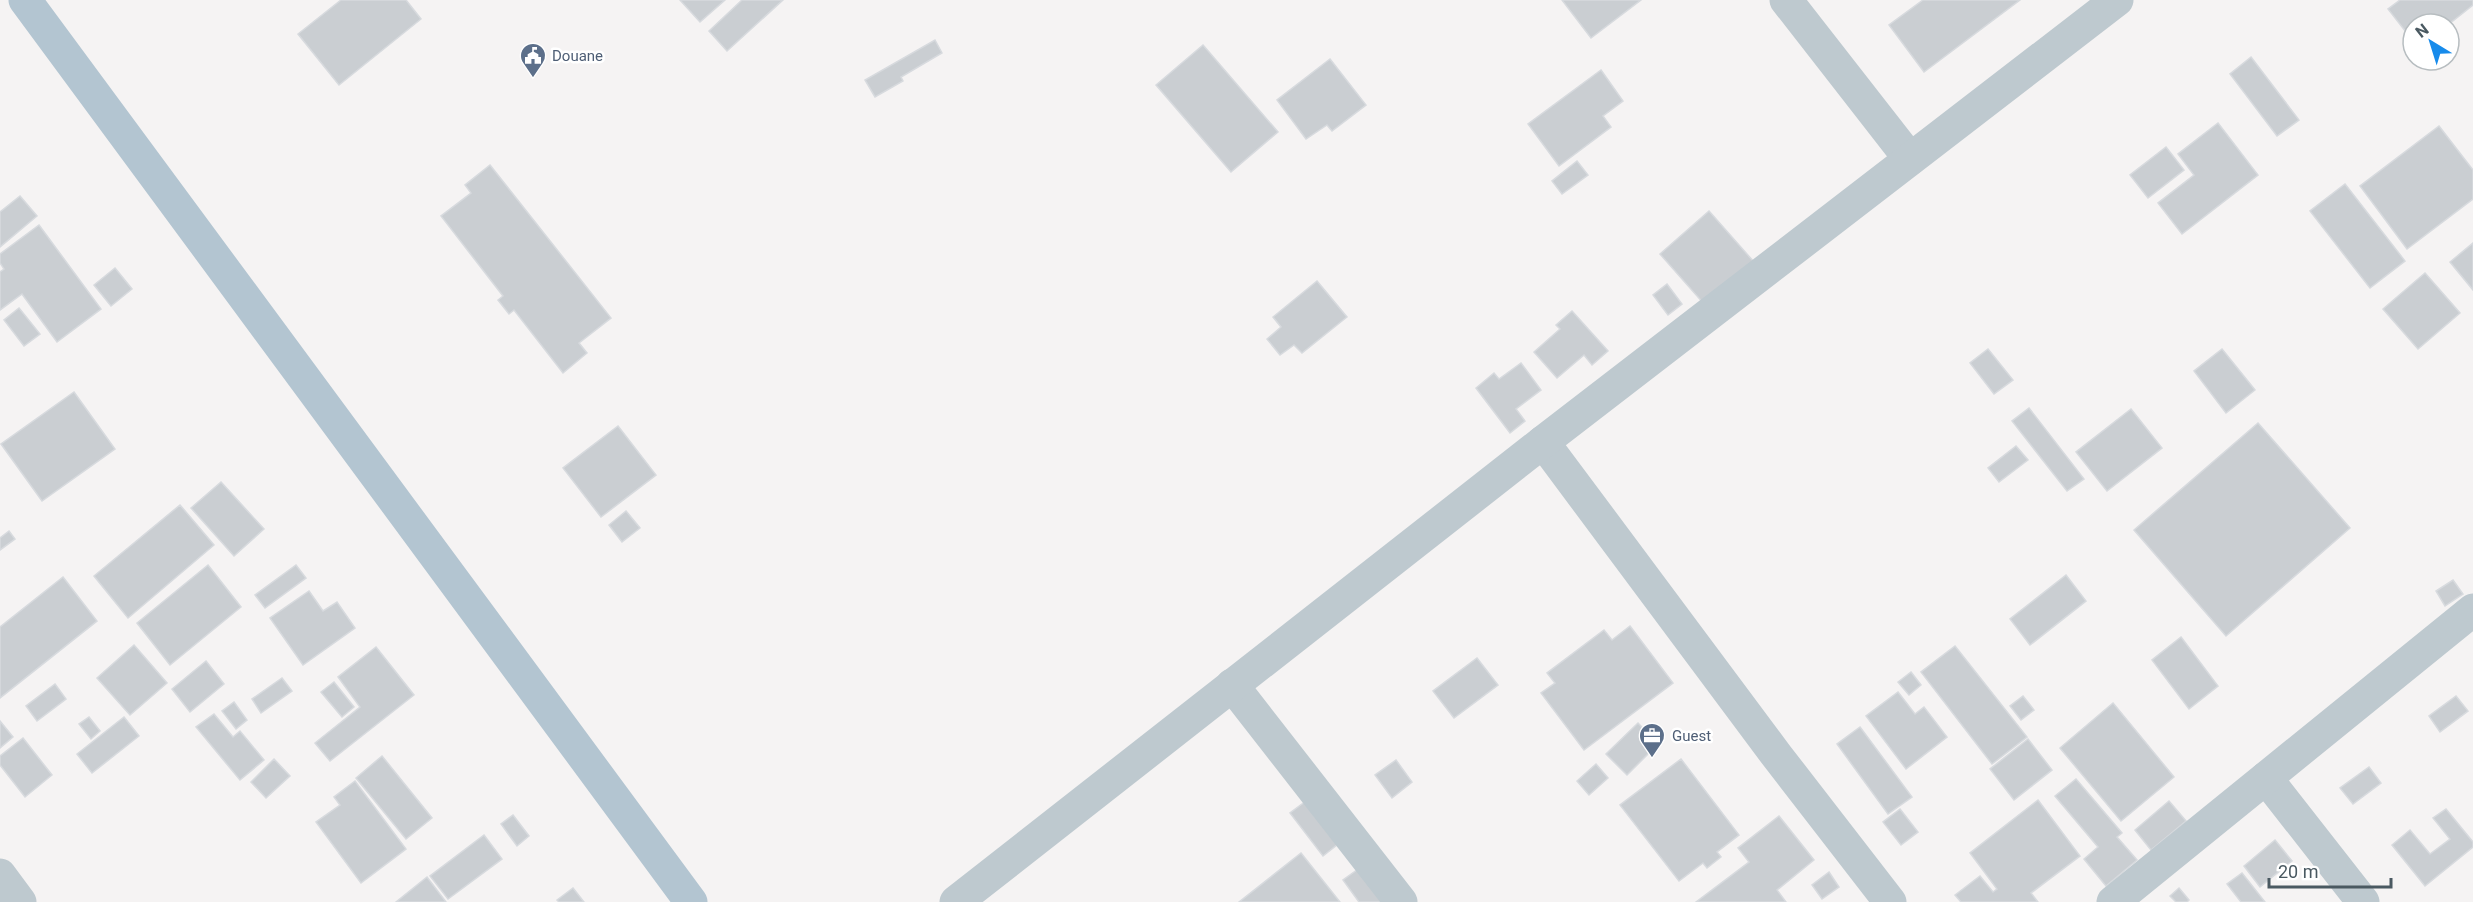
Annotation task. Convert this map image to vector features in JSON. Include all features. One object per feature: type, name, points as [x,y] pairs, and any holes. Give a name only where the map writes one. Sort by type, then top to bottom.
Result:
[{"type":"main road","points":[[25,0],[691,902]]},
{"type":"street","points":[[1786,0],[1910,159]]},
{"type":"street","points":[[956,902],[1543,442],[2117,0]]},
{"type":"street","points":[[1543,442],[1777,756],[1890,902]]},
{"type":"street","points":[[2113,902],[2473,610]]},
{"type":"street","points":[[1233,685],[1401,902]]},
{"type":"street","points":[[2266,778],[2363,902]]},
{"type":"street","points":[[0,875],[20,902]]},
{"type":"building","points":[[341,0],[406,0],[421,19],[339,85],[298,34]]},
{"type":"building","points":[[680,0],[725,0],[700,22]]},
{"type":"building","points":[[742,0],[783,0],[727,51],[709,31]]},
{"type":"building","points":[[1562,0],[1641,0],[1591,38]]},
{"type":"building","points":[[1923,0],[2020,0],[1924,72],[1889,25]]},
{"type":"building","points":[[2400,0],[2473,0],[2473,5],[2461,14],[2461,12],[2401,12],[2401,26],[2388,9]]},
{"type":"building","points":[[935,40],[942,53],[901,77],[903,81],[875,97],[865,80]]},
{"type":"building","points":[[1203,45],[1278,132],[1231,172],[1156,85]]},
{"type":"building","points":[[2251,57],[2299,120],[2277,136],[2230,74]]},
{"type":"building","points":[[1330,59],[1366,105],[1332,131],[1327,125],[1306,139],[1277,100]]},
{"type":"building","points":[[1601,70],[1623,101],[1603,116],[1611,127],[1559,166],[1528,124]]},
{"type":"building","points":[[2218,123],[2258,175],[2182,234],[2158,203],[2194,175],[2178,154]]},
{"type":"building","points":[[2439,126],[2473,170],[2473,199],[2407,249],[2360,186]]},
{"type":"building","points":[[2166,147],[2184,170],[2148,198],[2130,175]]},
{"type":"building","points":[[1577,161],[1588,175],[1562,194],[1552,181]]},
{"type":"building","points":[[490,165],[611,318],[579,343],[587,353],[563,373],[514,310],[509,314],[498,300],[503,296],[441,216],[471,193],[465,185]]},
{"type":"building","points":[[2345,184],[2405,261],[2370,288],[2310,211]]},
{"type":"building","points":[[20,196],[37,216],[0,247],[0,212]]},
{"type":"building","points":[[1709,211],[1754,262],[1705,305],[1660,254]]},
{"type":"building","points":[[39,225],[101,309],[57,342],[22,294],[0,310],[0,272],[4,269],[0,263],[0,254]]},
{"type":"building","points":[[2473,243],[2473,290],[2450,262]]},
{"type":"building","points":[[115,268],[132,289],[111,306],[94,285]]},
{"type":"building","points":[[2425,273],[2460,313],[2418,349],[2383,309]]},
{"type":"building","points":[[1317,281],[1347,317],[1302,353],[1294,345],[1280,355],[1267,339],[1281,327],[1273,317]]},
{"type":"building","points":[[1667,284],[1682,304],[1668,315],[1653,295]]},
{"type":"building","points":[[19,308],[40,334],[24,346],[4,320]]},
{"type":"building","points":[[1572,311],[1608,351],[1592,365],[1584,355],[1557,378],[1534,352],[1560,329],[1556,325]]},
{"type":"building","points":[[1988,349],[2013,380],[1994,394],[1970,363]]},
{"type":"building","points":[[2222,349],[2255,390],[2226,413],[2194,371]]},
{"type":"building","points":[[1521,363],[1541,390],[1516,409],[1525,421],[1510,433],[1476,388],[1494,373],[1499,379]]},
{"type":"building","points":[[74,392],[115,449],[42,501],[1,444]]},
{"type":"building","points":[[2029,408],[2084,479],[2067,491],[2012,421]]},
{"type":"building","points":[[2131,409],[2162,448],[2107,491],[2076,452]]},
{"type":"building","points":[[2258,423],[2350,528],[2226,636],[2134,530]]},
{"type":"building","points":[[618,426],[656,475],[601,517],[563,468]]},
{"type":"building","points":[[2016,446],[2028,460],[1999,482],[1988,468]]},
{"type":"building","points":[[221,482],[264,529],[234,556],[191,508]]},
{"type":"building","points":[[180,505],[214,545],[128,618],[94,576]]},
{"type":"building","points":[[626,511],[640,528],[622,542],[609,525]]},
{"type":"building","points":[[9,531],[15,539],[0,550],[0,538]]},
{"type":"building","points":[[208,565],[241,607],[170,665],[137,623]]},
{"type":"building","points":[[296,565],[306,578],[265,608],[255,595]]},
{"type":"building","points":[[2066,575],[2086,601],[2030,645],[2010,619]]},
{"type":"building","points":[[63,577],[97,621],[0,698],[0,627]]},
{"type":"building","points":[[2453,580],[2463,594],[2445,606],[2436,591]]},
{"type":"building","points":[[309,591],[323,611],[337,602],[355,628],[303,665],[270,618]]},
{"type":"building","points":[[1630,626],[1673,683],[1584,750],[1541,693],[1555,683],[1547,673],[1604,630],[1612,640]]},
{"type":"building","points":[[2181,637],[2218,686],[2189,709],[2152,660]]},
{"type":"building","points":[[134,645],[167,683],[130,715],[97,678]]},
{"type":"building","points":[[1955,646],[2027,737],[1992,764],[1921,672]]},
{"type":"building","points":[[376,647],[414,695],[330,761],[315,743],[360,707],[338,677]]},
{"type":"building","points":[[1477,658],[1498,685],[1454,718],[1433,691]]},
{"type":"building","points":[[206,661],[224,684],[190,712],[172,689]]},
{"type":"building","points":[[1911,672],[1921,685],[1909,695],[1898,682]]},
{"type":"building","points":[[282,678],[292,691],[261,713],[252,699]]},
{"type":"building","points":[[334,682],[354,707],[342,717],[321,692]]},
{"type":"building","points":[[55,684],[66,699],[37,721],[26,706]]},
{"type":"building","points":[[1898,692],[1915,714],[1924,707],[1947,737],[1906,769],[1866,716]]},
{"type":"building","points":[[2023,696],[2034,710],[2021,720],[2010,706]]},
{"type":"building","points":[[2456,696],[2468,711],[2440,732],[2429,716]]},
{"type":"building","points":[[234,702],[247,720],[236,729],[222,711]]},
{"type":"building","points":[[2113,703],[2174,777],[2121,821],[2060,748]]},
{"type":"building","points":[[214,714],[233,737],[240,731],[264,760],[240,780],[196,727]]},
{"type":"building","points":[[89,717],[100,731],[91,739],[79,724]]},
{"type":"building","points":[[124,717],[139,736],[92,773],[77,754]]},
{"type":"building","points":[[0,721],[13,737],[0,748]]},
{"type":"building","points":[[1638,723],[1658,744],[1627,775],[1606,754]]},
{"type":"building","points":[[1860,727],[1912,797],[1888,814],[1837,744]]},
{"type":"building","points":[[23,738],[52,775],[25,797],[0,765],[0,756]]},
{"type":"building","points":[[2028,739],[2052,770],[2014,800],[1990,769]]},
{"type":"building","points":[[382,756],[432,818],[406,839],[356,778]]},
{"type":"building","points":[[274,759],[290,776],[266,798],[251,782]]},
{"type":"building","points":[[1681,759],[1739,835],[1717,852],[1721,857],[1707,868],[1703,863],[1679,881],[1620,805]]},
{"type":"building","points":[[1396,760],[1412,782],[1392,798],[1375,775]]},
{"type":"building","points":[[1596,764],[1608,778],[1589,795],[1577,781]]},
{"type":"building","points":[[2369,767],[2381,783],[2353,804],[2340,788]]},
{"type":"building","points":[[2076,779],[2122,833],[2117,837],[2137,860],[2106,886],[2084,859],[2098,847],[2055,796]]},
{"type":"building","points":[[355,781],[406,849],[361,883],[316,822],[340,805],[334,797]]},
{"type":"building","points":[[2038,800],[2080,856],[2031,893],[2038,902],[1961,902],[1955,895],[1980,876],[1993,892],[1997,889],[1970,853]]},
{"type":"building","points":[[1306,801],[1338,844],[1323,856],[1290,813]]},
{"type":"building","points":[[2169,801],[2186,821],[2151,850],[2135,830]]},
{"type":"building","points":[[1900,809],[1918,832],[1901,845],[1883,822]]},
{"type":"building","points":[[2446,809],[2473,842],[2473,847],[2425,886],[2392,845],[2410,830],[2430,854],[2450,839],[2433,818]]},
{"type":"building","points":[[513,815],[529,836],[517,846],[501,824]]},
{"type":"building","points":[[1779,816],[1814,860],[1777,890],[1786,902],[1696,902],[1749,862],[1738,848]]},
{"type":"building","points":[[484,835],[502,859],[448,899],[430,876]]},
{"type":"building","points":[[2275,840],[2292,861],[2260,887],[2244,866]]},
{"type":"building","points":[[1301,853],[1340,902],[1239,902]]},
{"type":"building","points":[[1361,867],[1382,902],[1359,902],[1343,880]]},
{"type":"building","points":[[1829,872],[1839,887],[1822,899],[1812,885]]},
{"type":"building","points":[[2242,873],[2265,902],[2241,902],[2227,884]]},
{"type":"building","points":[[427,877],[446,902],[396,902]]},
{"type":"building","points":[[573,888],[584,902],[559,902],[557,900]]},
{"type":"building","points":[[2179,888],[2189,900],[2187,902],[2176,902],[2170,896]]},
{"type":"place","name":"Douane","points":[[533,79]]},
{"type":"place","name":"Guest","points":[[1652,759]]}]
